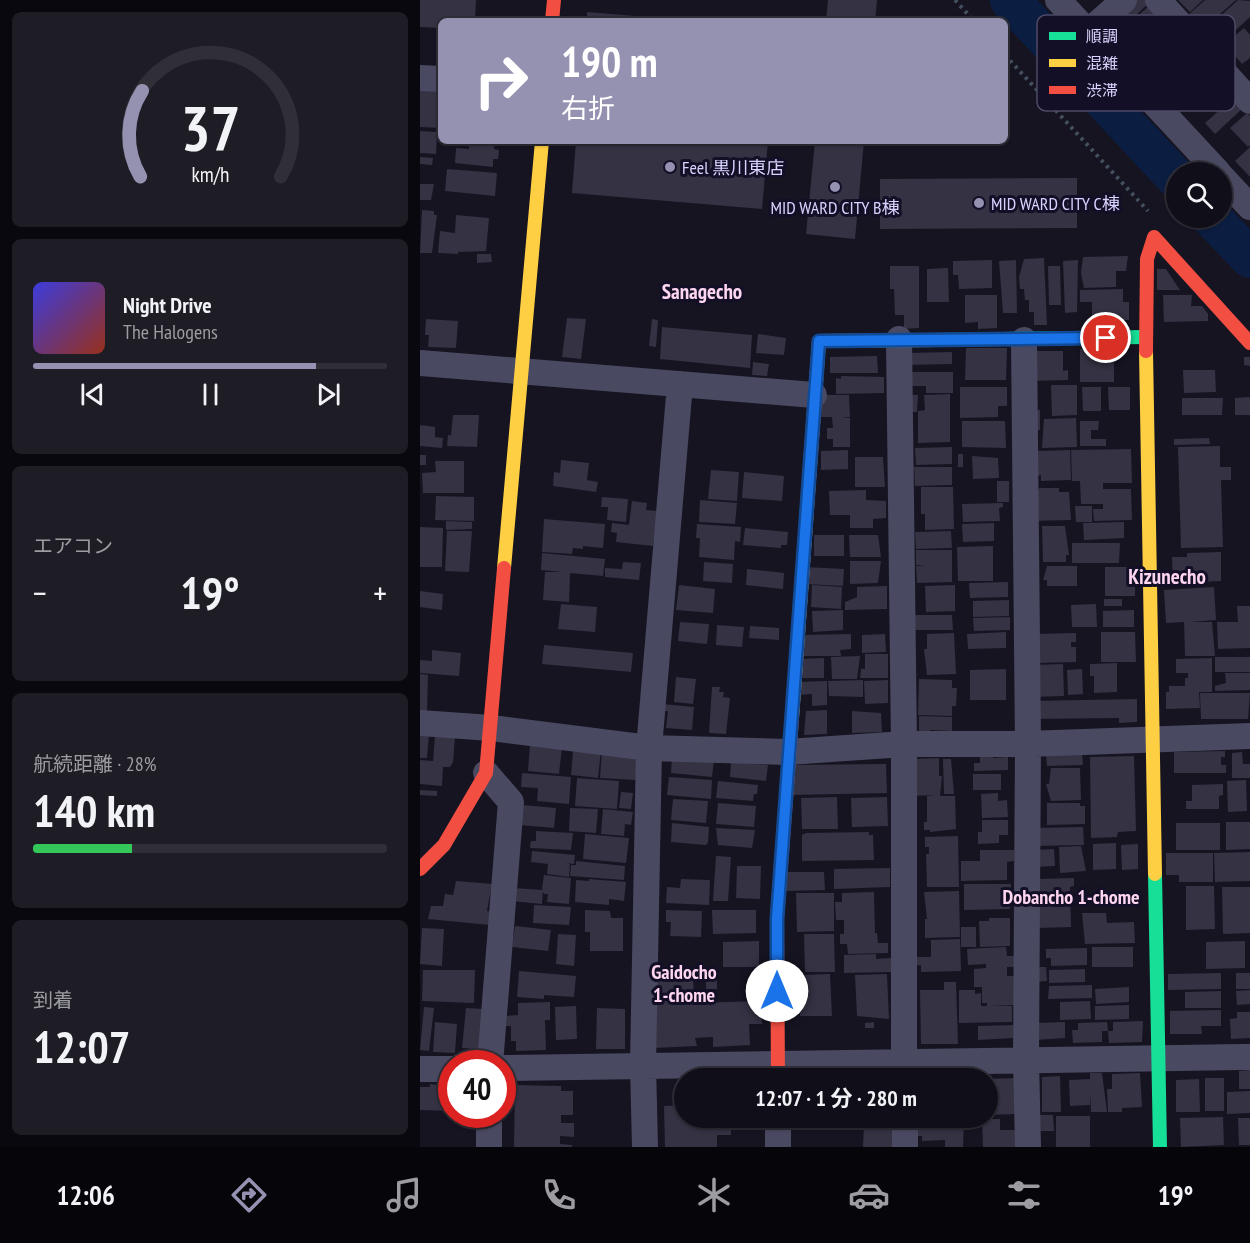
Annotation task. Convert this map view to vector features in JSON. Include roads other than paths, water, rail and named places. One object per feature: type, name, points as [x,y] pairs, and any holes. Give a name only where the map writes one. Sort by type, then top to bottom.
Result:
[{"type":"street","points":[[552,18],[554,0]]},
{"type":"street","points":[[1058,0],[1072,15]]},
{"type":"street","points":[[1107,15],[1124,0]]},
{"type":"street","points":[[1158,0],[1172,15]]},
{"type":"street","points":[[420,78],[438,79]]},
{"type":"street","points":[[1235,85],[1250,101]]},
{"type":"street","points":[[1161,111],[1209,162]]},
{"type":"street","points":[[420,869],[444,845],[486,773],[542,144]]},
{"type":"street","points":[[1232,187],[1250,207]]},
{"type":"street","points":[[1160,1147],[1146,337],[1147,259],[1154,237],[1250,343]]},
{"type":"street","points":[[778,1068],[777,919],[819,341],[1146,337]]},
{"type":"street","points":[[899,339],[904,744],[904,1068]]},
{"type":"street","points":[[1024,340],[1028,744],[1026,1058],[1028,1147]]},
{"type":"street","points":[[420,363],[814,395]]},
{"type":"street","points":[[645,1147],[643,1065],[649,748],[680,384]]},
{"type":"street","points":[[420,723],[491,728],[649,748],[788,752],[904,744],[1028,744],[1250,736]]},
{"type":"street","points":[[486,773],[511,802],[491,1050]]},
{"type":"street","points":[[932,1068],[1026,1058],[1250,1057]]},
{"type":"street","points":[[516,1068],[643,1065],[710,1068]]},
{"type":"street","points":[[420,1069],[438,1069]]},
{"type":"street","points":[[489,1128],[489,1147]]},
{"type":"street","points":[[778,1128],[778,1147]]},
{"type":"street","points":[[905,1128],[905,1147]]},
{"type":"waterway","points":[[1010,0],[1037,29]]},
{"type":"waterway","points":[[1114,111],[1166,167]]},
{"type":"waterway","points":[[1222,228],[1250,258]]},
{"type":"place","name":"Feel 黒川東店","points":[[670,167]]},
{"type":"place","name":"MID WARD CITY B棟","points":[[835,187]]},
{"type":"place","name":"MID WARD CITY C棟","points":[[979,203]]},
{"type":"district","name":"Sanagecho","points":[[702,291]]},
{"type":"district","name":"Kizunecho","points":[[1167,576]]},
{"type":"district","name":"Dobancho 1-chome","points":[[1071,897]]},
{"type":"district","name":"Gaidocho 1-chome","points":[[684,984]]}]
